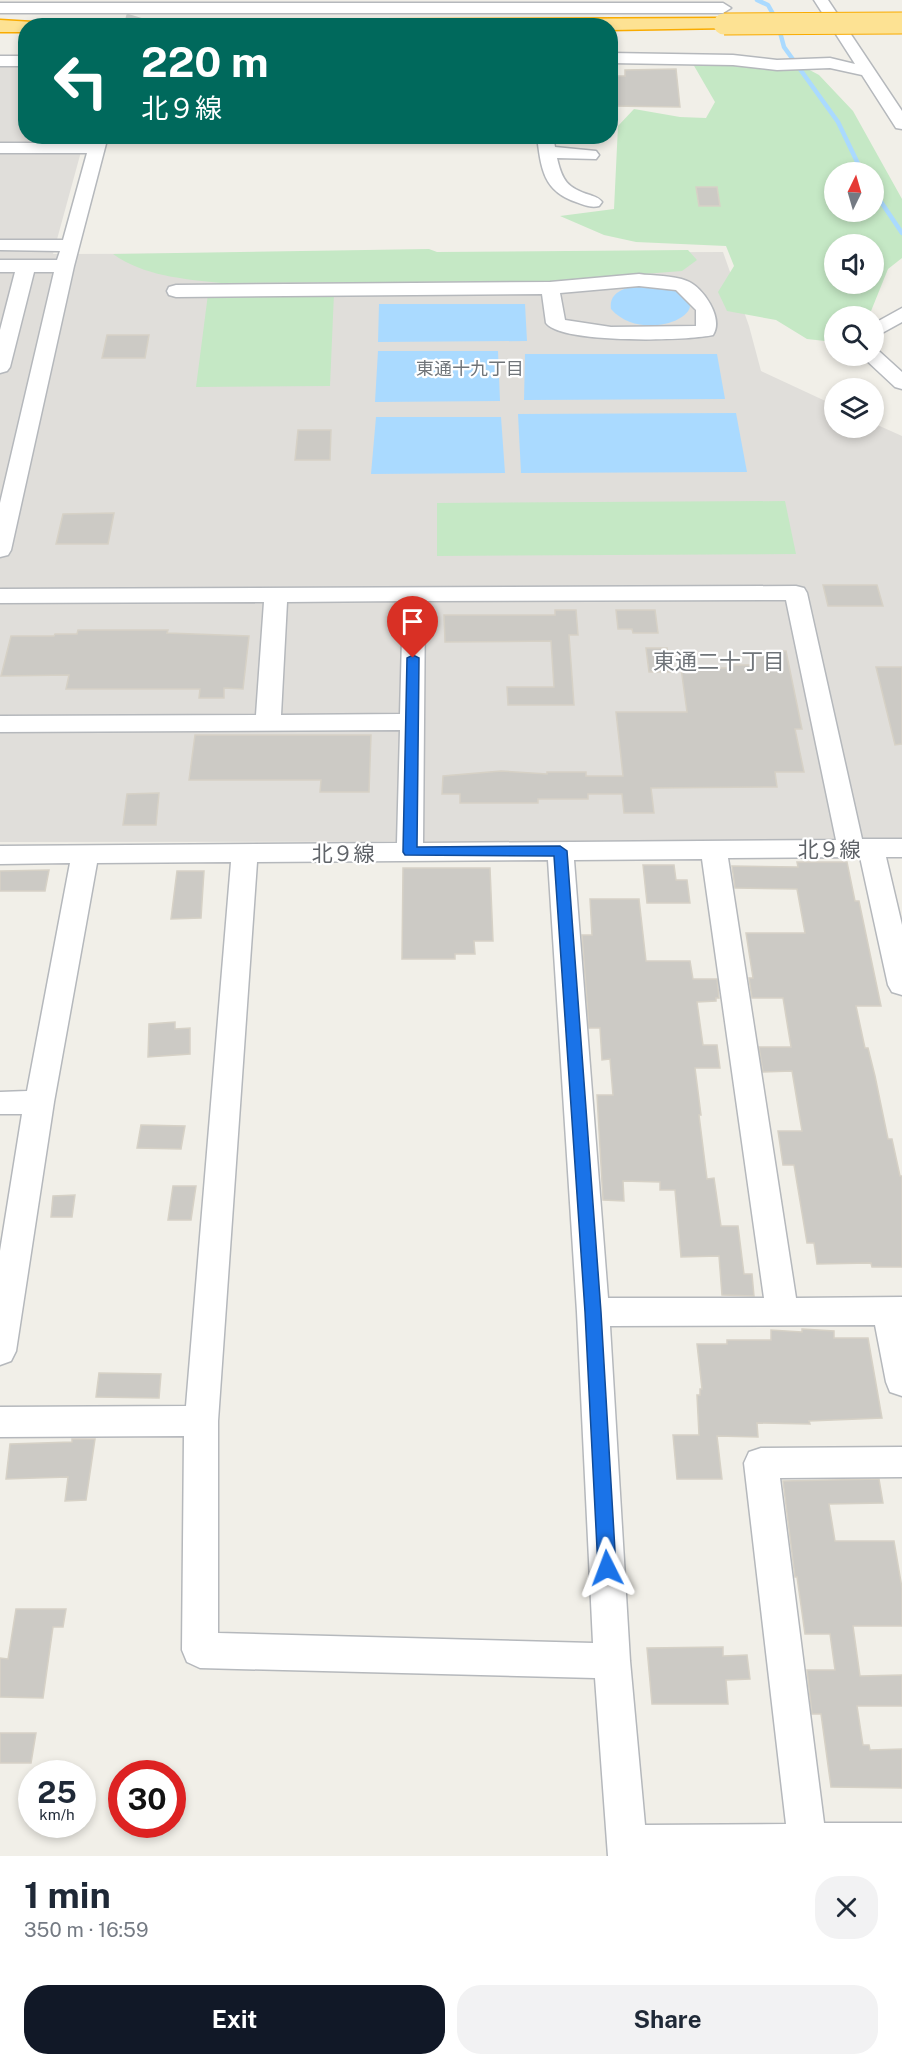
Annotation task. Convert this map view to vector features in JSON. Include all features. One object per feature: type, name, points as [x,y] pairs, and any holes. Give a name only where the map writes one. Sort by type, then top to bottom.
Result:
[{"type":"highway","points":[[618,18],[723,16],[902,23]]},
{"type":"highway","points":[[0,26],[18,26]]},
{"type":"street","points":[[821,0],[902,124]]},
{"type":"street","points":[[0,8],[723,16]]},
{"type":"street","points":[[618,58],[733,60],[777,65],[830,63],[867,71]]},
{"type":"street","points":[[0,62],[18,61]]},
{"type":"street","points":[[546,144],[564,154],[590,154]]},
{"type":"street","points":[[546,144],[554,181],[572,195],[594,202]]},
{"type":"street","points":[[0,148],[97,148]]},
{"type":"street","points":[[0,158],[97,148]]},
{"type":"street","points":[[0,550],[65,266],[97,148]]},
{"type":"street","points":[[0,245],[71,246]]},
{"type":"street","points":[[0,266],[65,266]]},
{"type":"street","points":[[26,266],[0,367],[42,368]]},
{"type":"street","points":[[176,291],[550,288],[639,280],[682,285],[705,309],[706,331],[651,334],[574,330],[556,323],[550,288]]},
{"type":"street","points":[[884,325],[898,316]]},
{"type":"street","points":[[884,366],[902,383]]},
{"type":"street","points":[[0,596],[796,593],[861,848],[898,951],[902,985]]},
{"type":"street","points":[[268,722],[276,595]]},
{"type":"street","points":[[410,852],[414,596]]},
{"type":"street","points":[[0,724],[412,722]]},
{"type":"street","name":"北９線","points":[[0,855],[902,848]]},
{"type":"street","points":[[714,850],[782,1311]]},
{"type":"street","points":[[560,851],[593,1312],[612,1660],[628,1851],[807,1842],[902,1842]]},
{"type":"street","points":[[245,853],[201,1421],[200,1650],[612,1660]]},
{"type":"street","points":[[0,1352],[39,1102],[85,855]]},
{"type":"street","points":[[0,1103],[39,1102]]},
{"type":"street","points":[[593,1312],[895,1311],[902,1382]]},
{"type":"street","points":[[0,1422],[201,1421]]},
{"type":"street","points":[[807,1842],[761,1463],[902,1462]]},
{"type":"shaded area","points":[[0,67],[18,67],[18,144],[83,144],[53,254],[723,252],[749,326],[761,371],[824,400],[824,438],[884,438],[884,428],[902,436],[902,841],[0,842]]},
{"type":"green space","points":[[693,64],[735,65],[765,70],[804,67],[819,75],[853,111],[881,162],[824,162],[824,222],[884,222],[884,167],[902,199],[902,258],[888,269],[884,279],[884,234],[824,234],[824,294],[878,294],[873,306],[824,306],[824,341],[807,339],[776,320],[727,311],[718,292],[734,266],[726,246],[636,242],[604,235],[560,216],[614,209],[618,126],[634,109],[680,117],[706,118],[715,102]]},
{"type":"green space","points":[[429,249],[437,252],[688,250],[697,260],[682,271],[554,281],[221,283],[151,272],[113,254]]},
{"type":"green space","points":[[334,293],[330,386],[196,387],[208,294]]},
{"type":"green space","points":[[785,501],[796,554],[437,556],[437,503]]},
{"type":"water","points":[[635,286],[668,288],[687,298],[690,307],[685,315],[659,325],[642,325],[625,320],[611,309],[611,302],[617,293]]},
{"type":"water","points":[[379,304],[525,304],[527,341],[378,342]]},
{"type":"water","points":[[378,351],[498,351],[500,401],[375,402]]},
{"type":"water","points":[[525,354],[717,354],[725,399],[524,400]]},
{"type":"water","points":[[736,413],[747,472],[521,473],[518,414]]},
{"type":"water","points":[[376,417],[501,417],[505,473],[371,474]]},
{"type":"building","points":[[676,69],[680,107],[618,106],[618,76],[625,76],[625,70]]},
{"type":"building","points":[[696,187],[717,187],[720,206],[699,206]]},
{"type":"building","points":[[107,335],[149,335],[145,358],[102,358]]},
{"type":"building","points":[[298,430],[331,430],[330,460],[295,460]]},
{"type":"building","points":[[114,513],[108,544],[56,544],[63,514]]},
{"type":"building","points":[[823,585],[877,585],[883,606],[828,606]]},
{"type":"building","points":[[555,610],[576,610],[578,635],[569,635],[574,705],[508,705],[507,687],[554,687],[551,641],[445,642],[444,615],[555,615]]},
{"type":"building","points":[[616,610],[655,610],[658,633],[633,633],[632,629],[618,629]]},
{"type":"building","points":[[78,630],[168,630],[167,633],[249,636],[243,689],[224,688],[224,698],[199,698],[200,689],[66,689],[69,675],[1,676],[11,636],[77,634]]},
{"type":"building","points":[[646,648],[667,648],[670,672],[649,672]]},
{"type":"building","points":[[766,651],[786,651],[802,729],[795,729],[804,772],[775,772],[777,787],[651,788],[654,813],[624,813],[622,794],[588,794],[588,799],[538,799],[538,803],[460,803],[460,794],[442,794],[443,776],[501,771],[547,774],[547,772],[586,772],[586,776],[623,776],[616,712],[687,712],[681,668],[732,668],[731,665],[751,665],[749,654],[766,654]]},
{"type":"building","points":[[876,667],[902,667],[902,744],[895,745]]},
{"type":"building","points":[[195,735],[371,735],[369,792],[320,792],[321,780],[189,780]]},
{"type":"building","points":[[159,793],[156,825],[123,825],[127,794]]},
{"type":"building","points":[[797,862],[847,862],[855,901],[859,901],[881,1006],[856,1006],[865,1048],[868,1048],[875,1076],[888,1139],[892,1139],[900,1176],[902,1176],[902,1267],[872,1267],[871,1263],[817,1264],[814,1243],[807,1243],[794,1165],[783,1165],[778,1131],[802,1131],[792,1071],[763,1072],[759,1047],[791,1047],[783,998],[752,998],[749,978],[753,978],[746,933],[805,933],[797,889],[735,888],[732,866],[798,867]]},
{"type":"building","points":[[643,865],[674,865],[676,880],[687,880],[690,903],[647,903]]},
{"type":"building","points":[[403,868],[490,868],[493,941],[474,941],[475,954],[455,954],[455,959],[402,959]]},
{"type":"building","points":[[49,870],[45,891],[0,891],[0,871]]},
{"type":"building","points":[[177,871],[204,871],[201,918],[171,919]]},
{"type":"building","points":[[590,899],[639,899],[646,961],[690,961],[693,979],[717,979],[719,998],[716,998],[716,1001],[697,1002],[703,1045],[717,1045],[720,1068],[695,1068],[701,1115],[699,1115],[707,1179],[714,1178],[721,1226],[738,1226],[744,1274],[752,1274],[754,1296],[722,1295],[719,1256],[681,1257],[675,1190],[660,1190],[660,1182],[623,1181],[624,1201],[603,1200],[597,1095],[613,1095],[610,1059],[602,1060],[600,1028],[589,1028],[582,935],[592,935]]},
{"type":"building","points":[[175,1022],[175,1029],[190,1028],[190,1054],[148,1057],[149,1024]]},
{"type":"building","points":[[141,1125],[185,1126],[181,1149],[137,1148]]},
{"type":"building","points":[[173,1186],[196,1186],[191,1220],[168,1220]]},
{"type":"building","points":[[75,1195],[72,1217],[51,1217],[53,1196]]},
{"type":"building","points":[[802,1329],[834,1331],[834,1338],[868,1338],[882,1418],[809,1421],[810,1424],[757,1423],[758,1437],[717,1436],[722,1479],[677,1479],[673,1435],[699,1435],[697,1395],[700,1395],[700,1389],[702,1389],[697,1344],[727,1344],[727,1340],[771,1340],[771,1330],[802,1332]]},
{"type":"building","points":[[99,1373],[161,1374],[159,1398],[96,1397]]},
{"type":"building","points":[[72,1439],[95,1439],[86,1500],[65,1501],[68,1477],[6,1479],[10,1444],[72,1442]]},
{"type":"building","points":[[879,1479],[883,1503],[829,1504],[835,1541],[894,1541],[902,1588],[902,1626],[853,1626],[860,1676],[902,1675],[902,1706],[857,1706],[863,1745],[869,1745],[870,1750],[902,1749],[902,1788],[831,1787],[821,1714],[812,1714],[807,1670],[835,1670],[830,1634],[805,1634],[783,1481]]},
{"type":"building","points":[[16,1609],[66,1609],[63,1627],[53,1627],[43,1698],[0,1697],[0,1658],[8,1659]]},
{"type":"building","points":[[723,1647],[723,1656],[747,1655],[750,1679],[726,1680],[728,1704],[652,1704],[647,1648]]},
{"type":"building","points":[[0,1733],[36,1733],[32,1760],[0,1763]]},
{"type":"waterway","points":[[757,0],[768,5],[777,21],[784,47],[838,122],[857,162]]},
{"type":"waterway","points":[[884,206],[902,233]]},
{"type":"district","name":"東通十九丁目","points":[[470,368]]},
{"type":"district","name":"東通二十丁目","points":[[719,661]]},
{"type":"route","points":[[413,658],[410,852],[560,851],[593,1312],[607,1568]]}]
